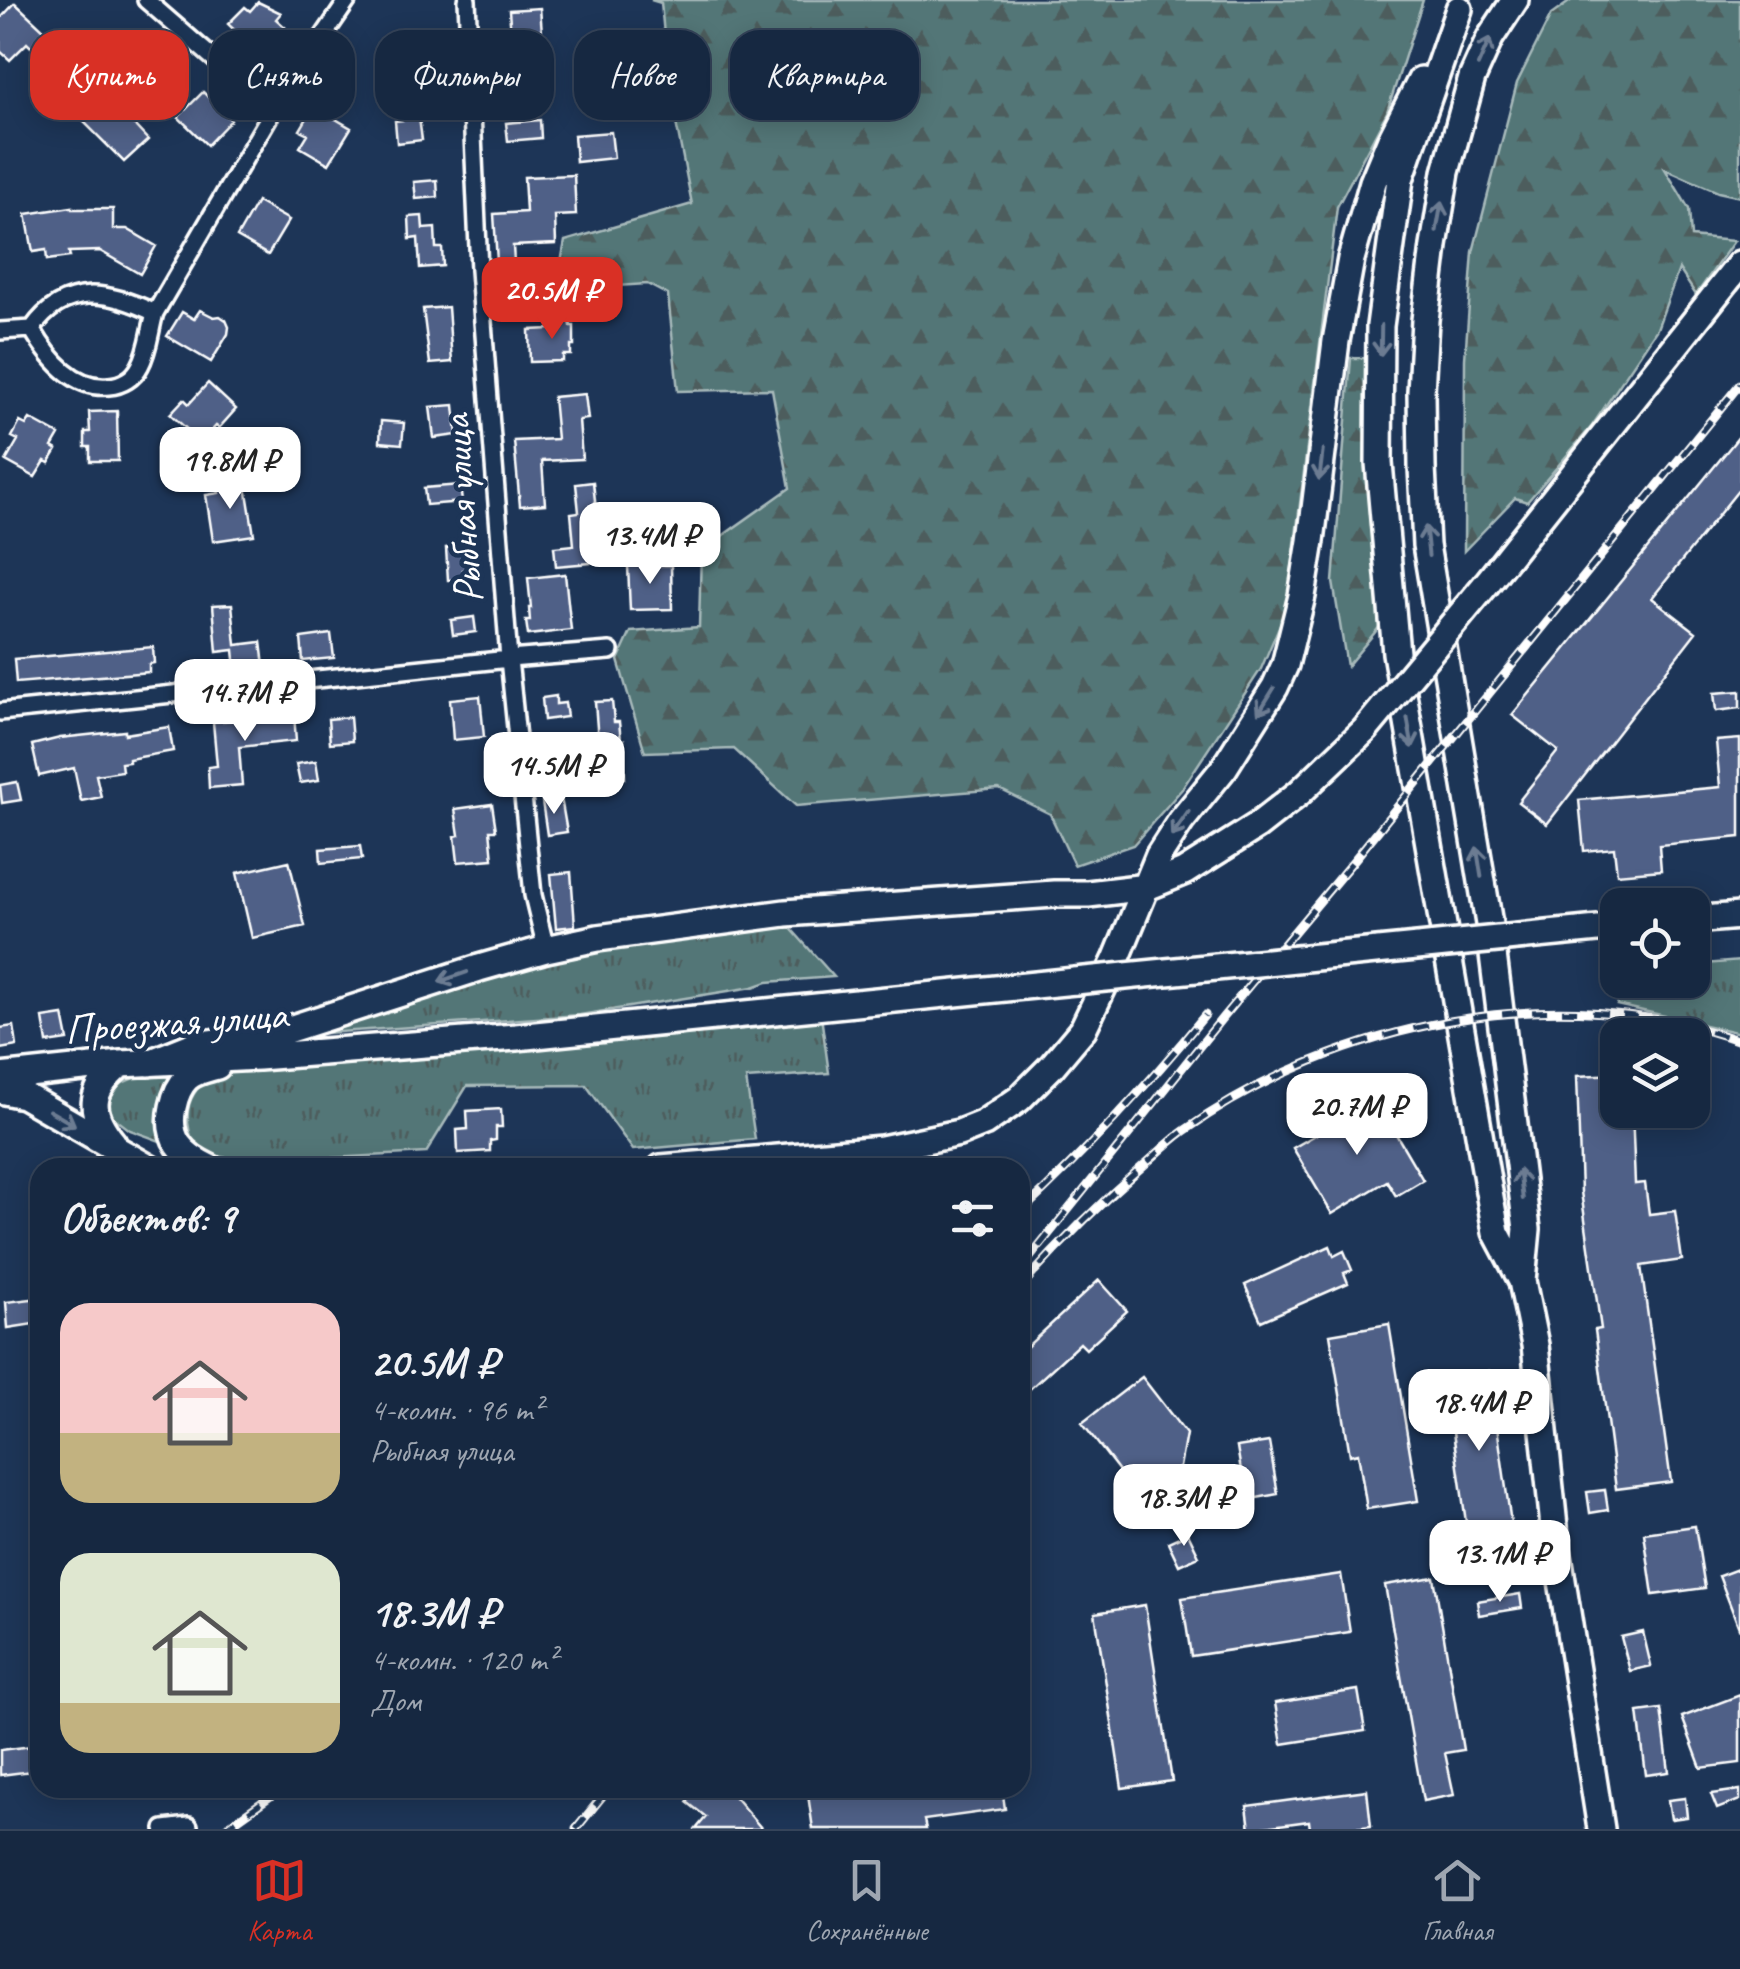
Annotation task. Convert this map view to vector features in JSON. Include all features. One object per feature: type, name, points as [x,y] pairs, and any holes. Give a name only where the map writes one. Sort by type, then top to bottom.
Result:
[{"type":"main road","points":[[1515,0],[1490,38],[1472,78],[1446,172],[1425,320],[1421,411],[1426,545],[1490,930],[1527,1229],[1522,1281]]},
{"type":"main road","points":[[1461,4],[1400,180],[1380,326],[1379,463],[1396,653],[1496,1232],[1522,1281],[1535,1345],[1555,1536],[1601,1829]]},
{"type":"main road","points":[[772,1158],[882,1148],[946,1137],[984,1123],[1019,1100],[1083,1030],[1159,856],[1181,821],[1224,768],[1285,665],[1302,596],[1336,341],[1362,216],[1390,141],[1461,4]]},
{"type":"main road","points":[[149,1063],[194,1044],[272,1036],[546,949],[785,913],[1147,887],[1184,872],[1257,826],[1299,793],[1365,730],[1740,264]]},
{"type":"main road","points":[[1710,918],[1740,916]]},
{"type":"main road","name":"Проезжая улица","points":[[0,1077],[121,1064],[516,1037],[1600,930]]},
{"type":"main road","points":[[192,1158],[175,1140],[170,1125],[174,1100],[186,1078],[198,1071],[258,1057]]},
{"type":"main road","points":[[120,1152],[102,1130],[94,1108],[105,1078],[121,1064]]},
{"type":"main road","points":[[0,1090],[23,1095],[131,1158]]},
{"type":"street","points":[[146,0],[209,55]]},
{"type":"street","points":[[328,30],[348,0]]},
{"type":"street","name":"Рыбная улица","points":[[467,0],[479,270],[510,659],[532,895],[546,949]]},
{"type":"street","points":[[32,329],[44,349],[80,381],[94,387],[116,386],[132,378],[147,348],[154,313],[267,120]]},
{"type":"street","points":[[32,329],[44,311],[82,296],[128,300],[154,313]]},
{"type":"street","points":[[0,331],[32,329]]},
{"type":"street","points":[[0,712],[610,651]]},
{"type":"street","points":[[164,1829],[189,1826]]},
{"type":"green space","points":[[651,0],[1423,0],[1387,112],[1337,207],[1287,608],[1261,669],[1182,789],[1133,845],[1074,865],[1050,814],[999,789],[796,806],[734,749],[645,752],[618,660],[631,632],[699,627],[701,551],[790,488],[772,389],[678,391],[668,295],[647,284],[556,290],[565,241],[692,204],[675,120],[710,120],[710,30],[664,30],[661,3]]},
{"type":"green space","points":[[1572,0],[1740,0],[1740,197],[1718,192],[1665,169],[1689,209],[1691,237],[1734,241],[1696,295],[1679,269],[1657,329],[1592,426],[1527,502],[1515,498],[1464,551],[1465,359],[1473,252],[1517,83],[1551,15]]},
{"type":"green space","points":[[1351,358],[1375,358],[1386,619],[1347,666],[1333,582]]},
{"type":"green space","points":[[787,924],[834,977],[767,982],[580,1015],[325,1033],[500,972],[670,938]]},
{"type":"green space","points":[[1740,961],[1740,1033],[1710,1026],[1710,1018],[1674,1018],[1617,1005],[1620,998],[1710,998],[1710,964]]},
{"type":"green space","points":[[821,1016],[829,1073],[746,1079],[755,1139],[633,1150],[586,1085],[467,1086],[426,1153],[229,1158],[194,1145],[188,1117],[191,1100],[202,1084],[223,1074],[556,1033]]},
{"type":"green space","points":[[138,1076],[175,1077],[162,1103],[160,1141],[130,1130],[113,1117],[107,1100],[115,1086]]},
{"type":"building","points":[[258,2],[281,13],[276,19],[285,27],[234,30],[228,24],[245,7],[250,11]]},
{"type":"building","points":[[15,3],[44,30],[30,30],[30,46],[27,43],[10,60],[0,51],[0,19]]},
{"type":"building","points":[[540,8],[542,30],[511,30],[509,10]]},
{"type":"building","points":[[203,92],[209,98],[209,120],[231,120],[207,145],[181,120],[189,120],[189,106]]},
{"type":"building","points":[[82,120],[129,120],[148,140],[124,162]]},
{"type":"building","points":[[306,120],[337,120],[351,128],[329,164],[300,147],[308,134],[300,130]]},
{"type":"building","points":[[419,120],[422,140],[397,143],[395,121]]},
{"type":"building","points":[[540,120],[541,138],[508,141],[506,123]]},
{"type":"building","points":[[611,132],[614,158],[576,162],[574,135]]},
{"type":"building","points":[[574,175],[576,215],[555,216],[556,244],[513,246],[514,262],[497,262],[494,214],[526,212],[524,177]]},
{"type":"building","points":[[437,180],[438,197],[416,199],[414,182]]},
{"type":"building","points":[[257,202],[289,220],[268,255],[237,237]]},
{"type":"building","points":[[72,207],[113,209],[113,229],[127,229],[156,246],[140,274],[100,251],[69,252],[70,257],[47,260],[46,250],[33,252],[26,214]]},
{"type":"building","points":[[422,216],[423,229],[435,228],[436,248],[442,248],[443,266],[420,268],[418,238],[410,239],[409,217]]},
{"type":"building","points":[[522,280],[523,299],[504,300],[503,282]]},
{"type":"building","points":[[448,307],[452,362],[430,364],[423,309]]},
{"type":"building","points":[[200,310],[220,316],[229,327],[211,362],[167,336],[182,312],[194,319]]},
{"type":"building","points":[[570,321],[574,326],[571,355],[563,355],[563,361],[530,362],[529,330],[550,329],[550,322]]},
{"type":"building","points":[[208,383],[236,409],[201,442],[170,414],[184,399],[189,404]]},
{"type":"building","points":[[585,394],[588,419],[579,420],[582,459],[542,461],[545,504],[520,506],[514,441],[557,439],[553,397]]},
{"type":"building","points":[[454,405],[457,435],[434,438],[430,407]]},
{"type":"building","points":[[117,411],[118,461],[90,461],[90,447],[85,447],[85,432],[90,432],[89,412]]},
{"type":"building","points":[[30,419],[59,435],[52,447],[57,450],[35,477],[6,461],[18,440],[12,437],[20,422],[26,425]]},
{"type":"building","points":[[381,421],[404,423],[402,444],[380,442]]},
{"type":"building","points":[[1740,435],[1740,488],[1652,598],[1696,632],[1547,824],[1518,802],[1558,751],[1512,715]]},
{"type":"building","points":[[245,480],[254,535],[213,541],[206,495],[219,493],[218,484]]},
{"type":"building","points":[[593,482],[604,538],[588,539],[590,563],[556,566],[554,547],[574,545],[571,513],[579,512],[576,484]]},
{"type":"building","points":[[460,485],[462,502],[426,505],[424,488]]},
{"type":"building","points":[[466,547],[468,570],[463,570],[464,579],[448,580],[446,548]]},
{"type":"building","points":[[671,565],[672,609],[630,610],[628,566]]},
{"type":"building","points":[[565,574],[571,630],[528,635],[528,578]]},
{"type":"building","points":[[232,604],[236,645],[261,642],[264,666],[236,669],[234,650],[217,652],[213,605]]},
{"type":"building","points":[[474,617],[476,632],[453,635],[451,620]]},
{"type":"building","points":[[331,634],[334,658],[303,661],[301,638]]},
{"type":"building","points":[[153,647],[154,663],[149,664],[149,672],[16,683],[14,659]]},
{"type":"building","points":[[1740,691],[1740,708],[1716,711],[1714,693]]},
{"type":"building","points":[[480,696],[484,737],[453,740],[450,699]]},
{"type":"building","points":[[556,696],[556,704],[565,703],[567,717],[544,720],[542,698]]},
{"type":"building","points":[[612,701],[614,722],[619,722],[621,741],[624,740],[625,778],[601,780],[595,702]]},
{"type":"building","points":[[294,714],[296,741],[239,747],[242,785],[209,788],[208,767],[217,766],[213,722]]},
{"type":"building","points":[[350,717],[352,741],[330,743],[328,719]]},
{"type":"building","points":[[169,727],[173,751],[129,759],[121,763],[122,771],[96,775],[101,797],[81,801],[74,768],[39,776],[32,745],[60,738]]},
{"type":"building","points":[[1740,739],[1740,837],[1659,845],[1661,870],[1617,874],[1614,848],[1584,851],[1579,800],[1720,787],[1716,741]]},
{"type":"building","points":[[316,761],[319,780],[300,783],[296,764]]},
{"type":"building","points":[[17,782],[21,800],[2,803],[0,785]]},
{"type":"building","points":[[561,798],[567,832],[547,835],[542,801]]},
{"type":"building","points":[[492,804],[496,830],[490,830],[493,859],[458,862],[455,809]]},
{"type":"building","points":[[360,846],[362,859],[321,863],[320,849]]},
{"type":"building","points":[[289,861],[305,926],[252,938],[237,873]]},
{"type":"building","points":[[571,872],[575,926],[556,928],[551,874]]},
{"type":"building","points":[[63,1015],[68,1040],[47,1043],[43,1018]]},
{"type":"building","points":[[14,1026],[17,1046],[0,1049],[0,1028]]},
{"type":"building","points":[[1600,1075],[1600,1128],[1633,1128],[1635,1184],[1645,1183],[1649,1214],[1675,1211],[1682,1260],[1641,1266],[1671,1482],[1616,1489],[1595,1330],[1601,1329],[1581,1192],[1577,1076]]},
{"type":"building","points":[[1376,1100],[1423,1180],[1396,1196],[1387,1181],[1332,1214],[1293,1148]]},
{"type":"building","points":[[501,1109],[502,1127],[496,1127],[496,1140],[490,1141],[490,1151],[458,1153],[457,1130],[468,1129],[467,1111]]},
{"type":"building","points":[[1330,1246],[1334,1256],[1344,1251],[1352,1270],[1344,1273],[1348,1283],[1261,1321],[1245,1285]]},
{"type":"building","points":[[1099,1280],[1127,1311],[1086,1349],[1080,1343],[1030,1389],[1030,1344]]},
{"type":"building","points":[[30,1299],[30,1325],[8,1328],[6,1302]]},
{"type":"building","points":[[1389,1324],[1418,1501],[1367,1509],[1358,1453],[1350,1455],[1330,1334]]},
{"type":"building","points":[[1489,1371],[1512,1530],[1468,1536],[1445,1377]]},
{"type":"building","points":[[1142,1377],[1186,1434],[1180,1467],[1140,1498],[1082,1423]]},
{"type":"building","points":[[1269,1442],[1278,1494],[1246,1500],[1237,1447]]},
{"type":"building","points":[[1605,1490],[1608,1510],[1590,1513],[1587,1492]]},
{"type":"building","points":[[1695,1526],[1705,1588],[1653,1595],[1644,1533]]},
{"type":"building","points":[[1188,1533],[1199,1556],[1179,1565],[1168,1542]]},
{"type":"building","points":[[1740,1568],[1740,1627],[1739,1628],[1719,1576]]},
{"type":"building","points":[[1341,1574],[1350,1632],[1191,1656],[1182,1598]]},
{"type":"building","points":[[1434,1577],[1463,1750],[1445,1753],[1454,1795],[1423,1801],[1385,1585]]},
{"type":"building","points":[[1520,1594],[1522,1608],[1479,1615],[1477,1601]]},
{"type":"building","points":[[1145,1605],[1172,1781],[1122,1788],[1095,1613]]},
{"type":"building","points":[[1643,1632],[1651,1666],[1630,1671],[1621,1637]]},
{"type":"building","points":[[1358,1690],[1365,1731],[1282,1744],[1275,1703]]},
{"type":"building","points":[[1740,1695],[1740,1763],[1701,1768],[1682,1717]]},
{"type":"building","points":[[1661,1709],[1669,1772],[1646,1775],[1638,1712]]},
{"type":"building","points":[[30,1746],[30,1771],[0,1775],[0,1750]]},
{"type":"building","points":[[1367,1790],[1371,1826],[1310,1829],[1309,1821],[1250,1829],[1247,1806]]},
{"type":"building","points":[[1740,1790],[1740,1800],[1717,1809],[1711,1794]]},
{"type":"building","points":[[690,1798],[736,1798],[762,1829],[696,1829],[706,1817],[687,1802]]},
{"type":"building","points":[[808,1798],[1003,1798],[1005,1809],[924,1820],[926,1829],[813,1829]]},
{"type":"building","points":[[1685,1798],[1687,1817],[1671,1819],[1668,1800]]},
{"type":"railway","points":[[1030,1258],[1740,384]]},
{"type":"railway","points":[[1030,1277],[1096,1209],[1184,1131],[1245,1093],[1311,1062],[1380,1037],[1452,1021],[1525,1012],[1598,1013],[1670,1022],[1740,1041]]},
{"type":"railway","points":[[1030,1203],[1116,1117],[1205,1015]]},
{"type":"railway","points":[[224,1829],[268,1798]]},
{"type":"railway","points":[[576,1829],[601,1798]]}]
